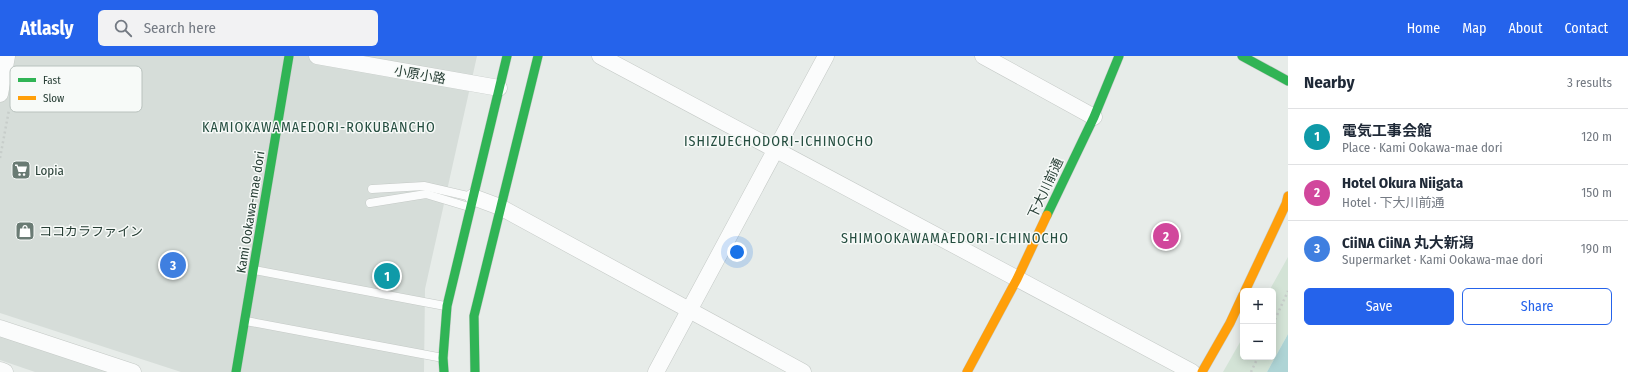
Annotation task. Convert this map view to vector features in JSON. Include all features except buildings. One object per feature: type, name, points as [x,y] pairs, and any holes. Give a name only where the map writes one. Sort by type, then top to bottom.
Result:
[{"type":"main road","name":"Kami Ookawa-mae dori","points":[[236,372],[289,56]]},
{"type":"main road","points":[[444,372],[443,358],[447,306],[507,56]]},
{"type":"main road","points":[[475,372],[474,316],[538,56]]},
{"type":"main road","name":"下大川前通","points":[[967,372],[1017,279],[1094,117],[1119,56]]},
{"type":"main road","points":[[1242,56],[1288,81]]},
{"type":"main road","points":[[1246,288],[1286,204],[1288,196]]},
{"type":"main road","points":[[1202,372],[1230,323],[1240,301]]},
{"type":"street","points":[[0,94],[7,56]]},
{"type":"street","name":"小原小路","points":[[317,56],[499,88]]},
{"type":"street","points":[[600,56],[1192,372]]},
{"type":"street","points":[[656,372],[826,56]]},
{"type":"street","points":[[983,56],[1094,117]]},
{"type":"street","points":[[471,202],[500,207],[804,372]]},
{"type":"street","points":[[0,328],[133,372]]},
{"type":"street","points":[[0,370],[5,372]]},
{"type":"lane","points":[[372,189],[424,186],[471,202]]},
{"type":"lane","points":[[370,203],[426,194],[471,202]]},
{"type":"lane","points":[[253,270],[447,306]]},
{"type":"lane","points":[[245,321],[443,358]]},
{"type":"path","points":[[1276,317],[1288,291]]},
{"type":"path","points":[[1251,372],[1257,360]]},
{"type":"shaded area","points":[[0,56],[477,56],[425,289],[424,372],[181,372],[0,313]]},
{"type":"shaded area","points":[[0,332],[114,372],[35,372],[0,360]]},
{"type":"green space","points":[[1288,257],[1288,334],[1276,356],[1276,288],[1271,288]]},
{"type":"green space","points":[[1240,342],[1240,360],[1274,360],[1267,372],[1223,372]]},
{"type":"water","points":[[1288,334],[1288,372],[1267,372],[1274,360],[1276,360],[1276,356]]},
{"type":"traffic: fast","points":[[236,372],[289,56]]},
{"type":"traffic: fast","points":[[444,372],[443,358],[447,306],[507,56]]},
{"type":"traffic: fast","points":[[475,372],[474,316],[538,56]]},
{"type":"traffic: fast","points":[[1047,215],[1094,117],[1119,56]]},
{"type":"traffic: fast","points":[[1242,56],[1288,81]]},
{"type":"traffic: slow","points":[[1246,288],[1286,204],[1288,196]]},
{"type":"traffic: slow","points":[[967,372],[1017,279],[1047,215]]},
{"type":"traffic: slow","points":[[1202,372],[1230,323],[1240,301]]},
{"type":"place","name":"Lopia","points":[[21,170]]},
{"type":"place","name":"ココカラファイン","points":[[25,231]]},
{"type":"place","name":"Hotel Okura Niigata","points":[[1166,236]]},
{"type":"place","name":"CiiNA CiiNA 丸大新潟","points":[[173,265]]},
{"type":"place","name":"電気工事会館","points":[[387,276]]},
{"type":"district","name":"KAMIOKAWAMAEDORI-ROKUBANCHO","points":[[319,127]]},
{"type":"district","name":"ISHIZUECHODORI-ICHINOCHO","points":[[779,141]]},
{"type":"district","name":"SHIMOOKAWAMAEDORI-ICHINOCHO","points":[[955,238]]}]
